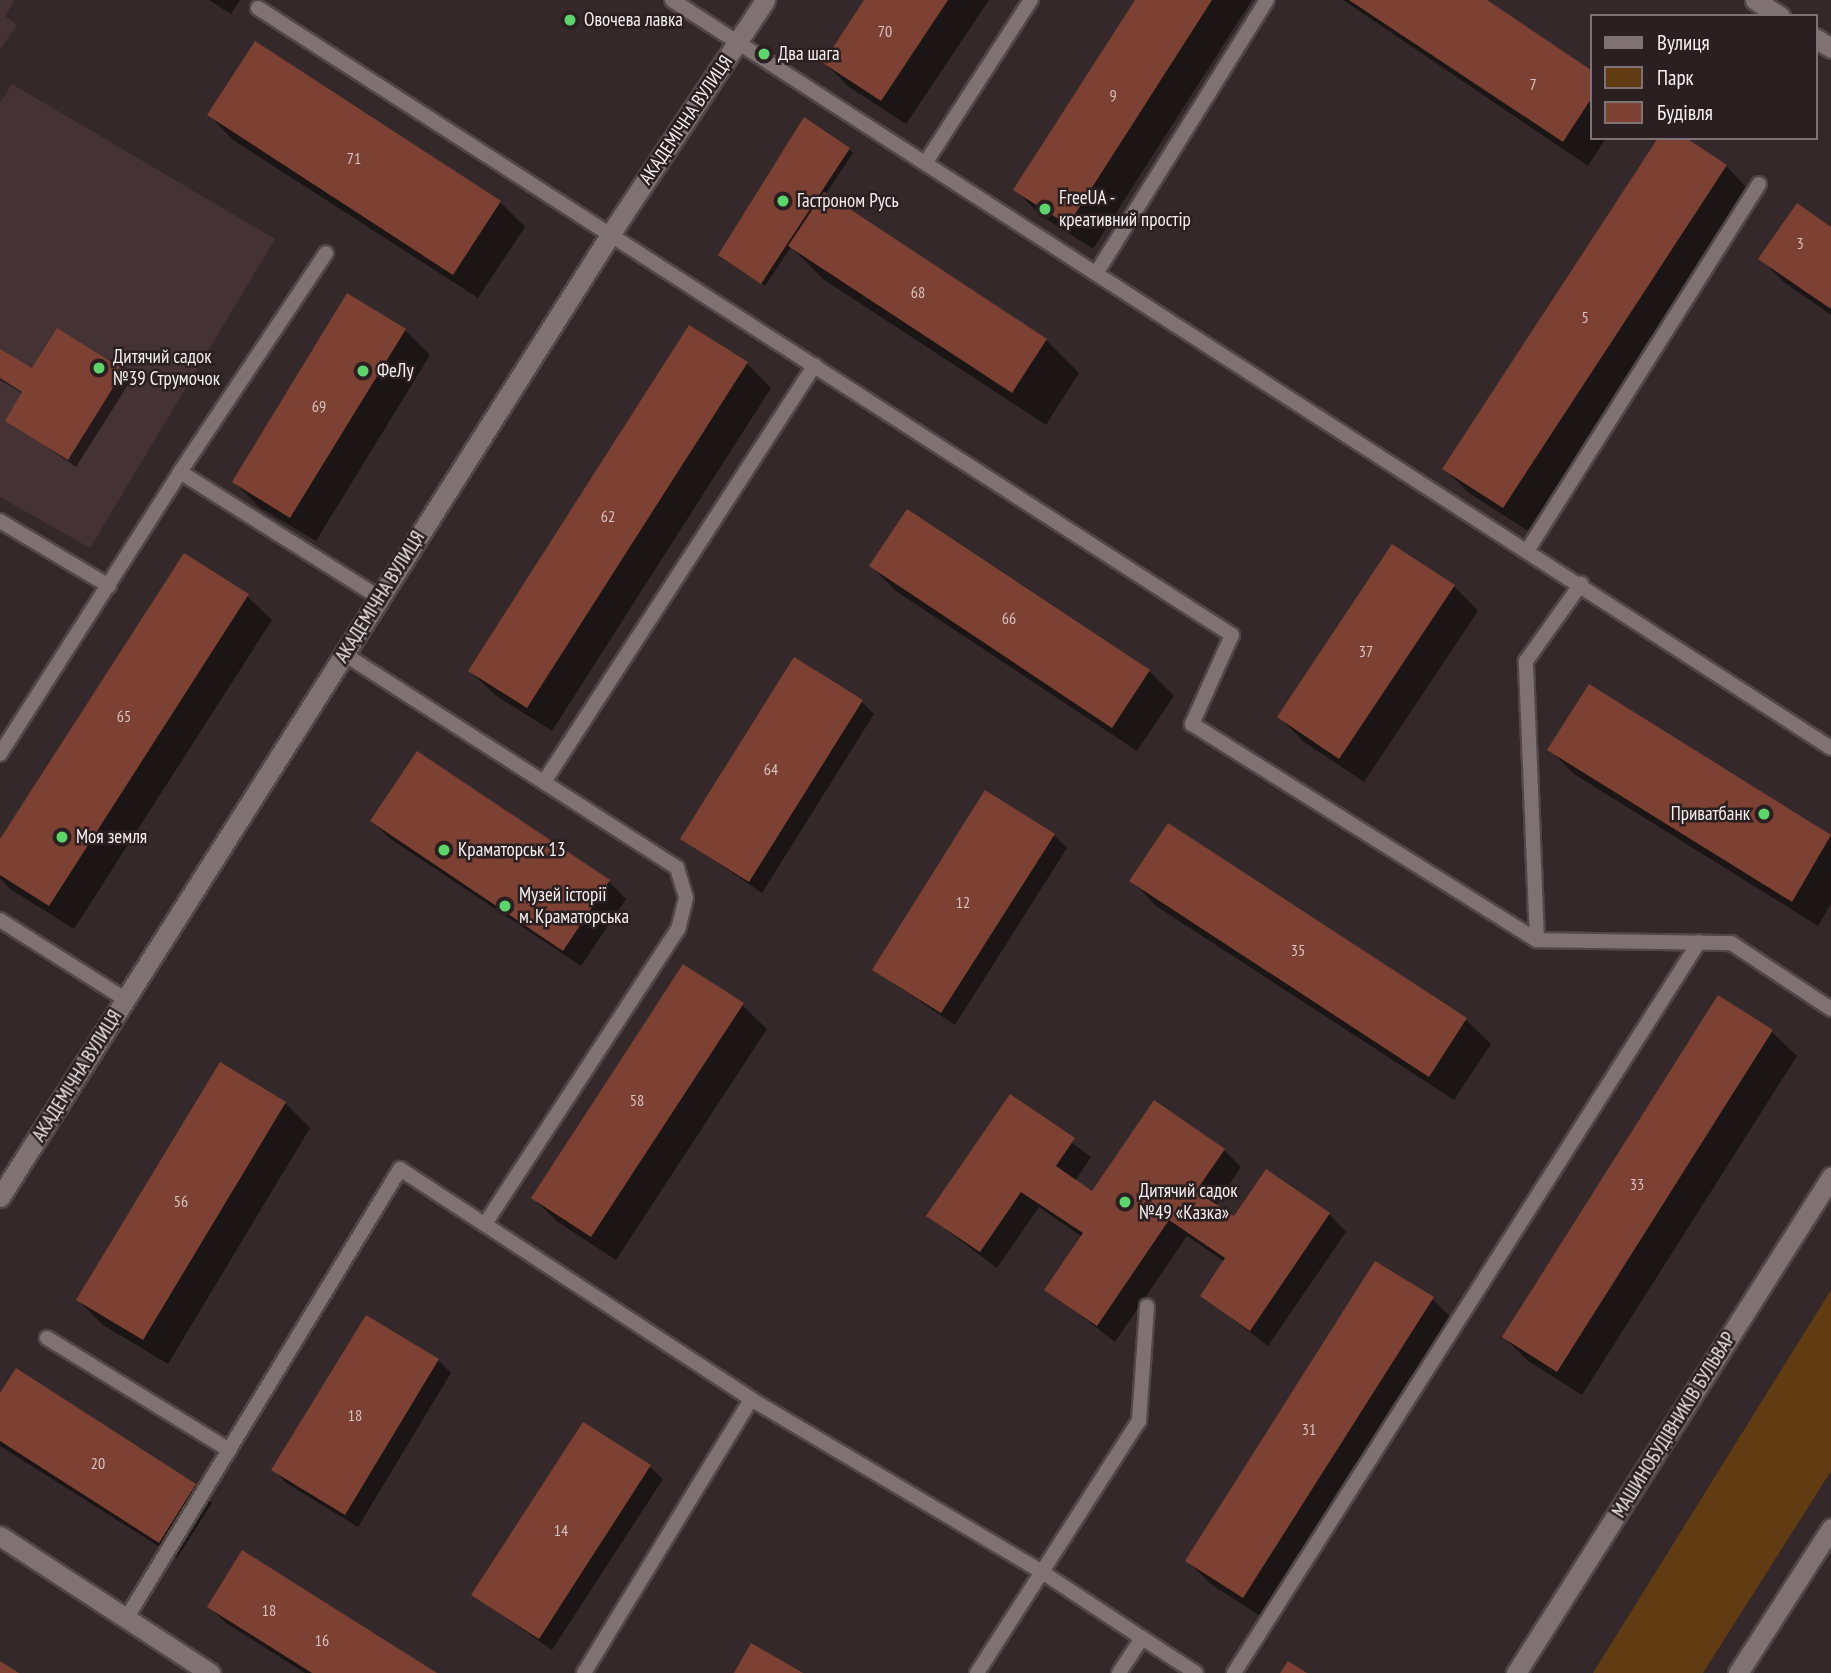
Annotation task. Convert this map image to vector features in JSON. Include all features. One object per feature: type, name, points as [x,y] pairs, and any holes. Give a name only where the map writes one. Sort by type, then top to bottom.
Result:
[{"type":"street","name":"АКАДЕМІЧНА ВУЛИЦЯ","points":[[0,1197],[612,233],[765,0]]},
{"type":"street","points":[[1755,0],[1777,14]]},
{"type":"street","name":"МАШИНОБУДІВНИКІВ БУЛЬВАР","points":[[1516,1673],[1831,1177]]},
{"type":"street","points":[[1738,1673],[1831,1528]]},
{"type":"street","points":[[0,1536],[210,1673]]},
{"type":"lane","points":[[673,0],[1581,584],[1831,748]]},
{"type":"lane","points":[[926,163],[1031,0]]},
{"type":"lane","points":[[1097,272],[1267,0]]},
{"type":"lane","points":[[258,8],[612,233],[1232,635],[1192,724],[1537,940],[1731,943],[1831,1009]]},
{"type":"lane","points":[[1527,551],[1759,184]]},
{"type":"lane","points":[[0,754],[180,472],[326,253]]},
{"type":"lane","points":[[544,782],[815,365]]},
{"type":"lane","points":[[180,472],[380,597]]},
{"type":"lane","points":[[0,521],[109,586]]},
{"type":"lane","points":[[1537,940],[1526,661],[1581,584]]},
{"type":"lane","points":[[344,654],[677,869],[685,898],[678,929],[485,1224]]},
{"type":"lane","points":[[0,920],[125,999]]},
{"type":"lane","points":[[1234,1673],[1699,942]]},
{"type":"lane","points":[[126,1619],[400,1169],[751,1399],[1042,1572],[1196,1673]]},
{"type":"lane","points":[[976,1673],[1139,1421],[1147,1306]]},
{"type":"lane","points":[[47,1338],[229,1450]]},
{"type":"lane","points":[[584,1673],[751,1399]]},
{"type":"lane","points":[[1119,1673],[1142,1638]]},
{"type":"shaded area","points":[[0,0],[15,0],[5,16],[17,25],[0,50]]},
{"type":"shaded area","name":"Дитячий садок №39 Струмочок","points":[[12,84],[275,239],[90,548],[0,497],[0,103]]},
{"type":"green space","points":[[1831,1290],[1831,1471],[1703,1673],[1593,1673]]},
{"type":"building","points":[[864,0],[948,0],[881,101],[823,63]]},
{"type":"building","points":[[1135,0],[1212,0],[1068,225],[1013,190]]},
{"type":"building","points":[[1349,0],[1487,0],[1590,69],[1590,101],[1563,142]]},
{"type":"building","points":[[255,41],[501,201],[453,275],[207,115]]},
{"type":"building","name":"Гастроном Русь","points":[[804,117],[850,148],[761,284],[718,255]]},
{"type":"building","points":[[1657,140],[1689,140],[1727,165],[1503,508],[1442,469]]},
{"type":"building","points":[[824,192],[1047,339],[1012,393],[788,246]]},
{"type":"building","points":[[1797,203],[1831,227],[1831,309],[1758,259]]},
{"type":"building","points":[[347,293],[406,329],[290,518],[232,482]]},
{"type":"building","points":[[689,325],[748,362],[527,708],[468,671]]},
{"type":"building","points":[[57,328],[124,370],[68,460],[5,421],[22,392],[0,378],[0,349],[32,368]]},
{"type":"building","points":[[907,509],[1150,670],[1112,728],[869,566]]},
{"type":"building","points":[[1392,544],[1455,585],[1339,759],[1277,717]]},
{"type":"building","points":[[184,553],[249,594],[49,906],[0,875],[0,839]]},
{"type":"building","points":[[794,657],[863,700],[749,882],[680,839]]},
{"type":"building","points":[[1589,684],[1831,835],[1792,902],[1547,750]]},
{"type":"building","points":[[417,751],[610,880],[563,951],[370,821]]},
{"type":"building","points":[[985,790],[1055,834],[941,1013],[872,970]]},
{"type":"building","points":[[1168,823],[1467,1018],[1429,1077],[1129,881]]},
{"type":"building","points":[[683,964],[744,1003],[591,1237],[531,1198]]},
{"type":"building","points":[[1718,995],[1773,1030],[1557,1372],[1502,1337]]},
{"type":"building","points":[[220,1062],[286,1102],[143,1340],[76,1300]]},
{"type":"building","name":"Дитячий садок №49 «Казка»","points":[[1010,1094],[1075,1138],[1056,1166],[1092,1191],[1154,1100],[1225,1149],[1196,1191],[1234,1216],[1266,1169],[1330,1213],[1250,1331],[1200,1296],[1225,1258],[1169,1220],[1097,1326],[1044,1290],[1083,1233],[1021,1192],[980,1252],[926,1216]]},
{"type":"building","points":[[1375,1261],[1434,1297],[1243,1598],[1185,1561]]},
{"type":"building","points":[[366,1315],[439,1359],[345,1515],[271,1470]]},
{"type":"building","points":[[16,1368],[196,1484],[159,1543],[0,1441],[0,1393]]},
{"type":"building","points":[[583,1422],[651,1465],[539,1639],[471,1595]]},
{"type":"building","points":[[242,1550],[437,1673],[312,1673],[207,1607]]},
{"type":"building","points":[[751,1643],[803,1673],[734,1673]]},
{"type":"building","points":[[0,1661],[19,1673],[0,1673]]},
{"type":"building","points":[[1288,1661],[1307,1673],[1280,1673]]},
{"type":"place","name":"Овочева лавка","points":[[570,20]]},
{"type":"place","name":"Два шага","points":[[764,54]]},
{"type":"place","name":"Гастроном Русь","points":[[783,201]]},
{"type":"place","name":"FreeUA - креативний простір","points":[[1045,209]]},
{"type":"place","name":"Дитячий садок №39 Струмочок","points":[[99,368]]},
{"type":"place","name":"ФеЛу","points":[[363,371]]},
{"type":"place","name":"Приватбанк","points":[[1764,814]]},
{"type":"place","name":"Моя земля","points":[[62,837]]},
{"type":"place","name":"Краматорськ 13","points":[[444,850]]},
{"type":"place","name":"Музей історії м. Краматорська","points":[[505,906]]},
{"type":"place","name":"Дитячий садок №49 «Казка»","points":[[1125,1202]]}]
